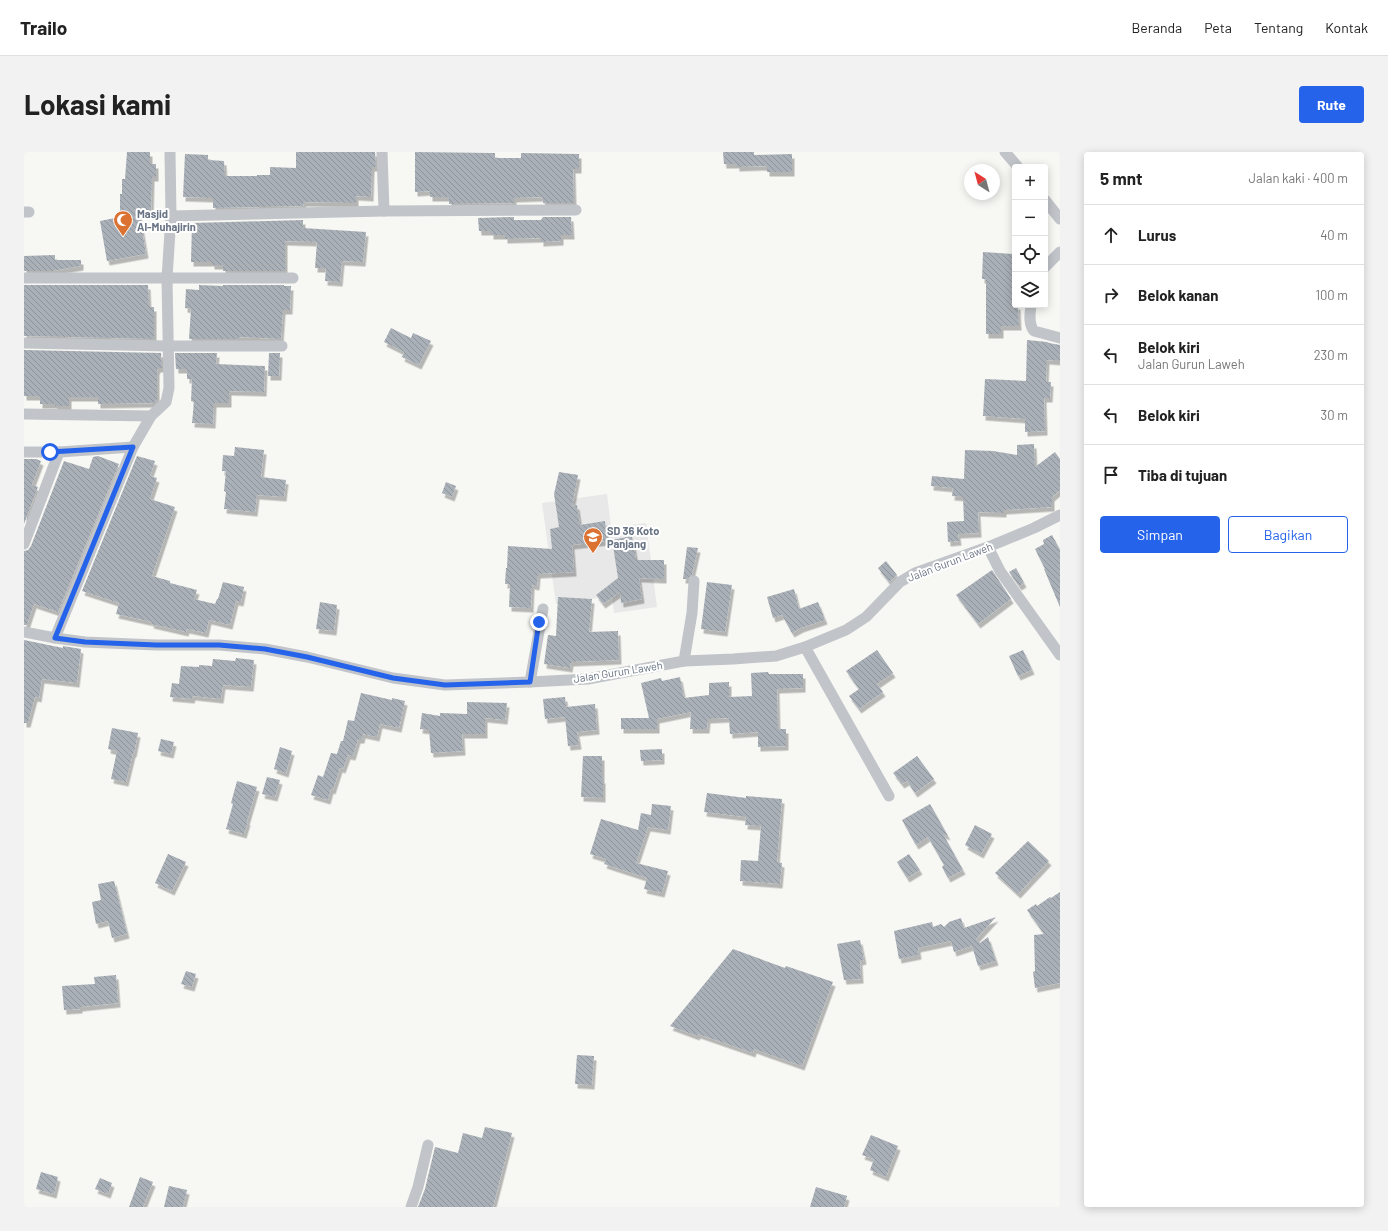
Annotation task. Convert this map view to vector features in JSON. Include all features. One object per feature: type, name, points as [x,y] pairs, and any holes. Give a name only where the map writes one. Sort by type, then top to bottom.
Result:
[{"type":"street","points":[[55,638],[133,447],[151,416],[166,402],[168,388],[167,278],[171,216],[170,152]]},
{"type":"street","points":[[382,152],[384,211]]},
{"type":"street","points":[[1005,152],[1015,164]]},
{"type":"street","points":[[1051,203],[1060,219]]},
{"type":"street","points":[[171,216],[384,211],[576,210]]},
{"type":"street","points":[[1048,264],[1060,252]]},
{"type":"street","points":[[24,278],[293,278]]},
{"type":"street","points":[[1031,308],[1030,324],[1034,331],[1060,338]]},
{"type":"street","points":[[24,343],[167,346],[282,346]]},
{"type":"street","points":[[24,414],[151,416]]},
{"type":"street","points":[[24,452],[59,452],[133,447]]},
{"type":"street","points":[[24,544],[59,452]]},
{"type":"street","name":"Jalan Gurun Laweh","points":[[24,632],[85,642],[156,645],[219,645],[265,649],[307,657],[393,678],[445,685],[588,679],[684,661],[776,656],[804,647],[846,630],[866,617],[900,582],[915,573],[988,547],[1034,528],[1060,515]]},
{"type":"street","points":[[988,547],[1000,571],[1060,655]]},
{"type":"street","points":[[684,661],[692,613],[694,581]]},
{"type":"street","points":[[530,682],[543,609]]},
{"type":"street","points":[[804,647],[889,796]]},
{"type":"street","points":[[411,1207],[418,1187],[428,1145]]},
{"type":"shaded area","name":"SD 36 Koto Panjang","points":[[607,494],[611,527],[646,523],[657,607],[614,613],[612,596],[556,604],[542,503]],"holes":[[[577,505],[580,525],[605,522],[607,541],[552,548],[550,529],[559,527],[556,508]],[[632,537],[642,599],[622,603],[612,540]]]},
{"type":"building","points":[[127,152],[150,152],[150,164],[156,164],[156,177],[152,177],[151,212],[139,212],[146,254],[107,261],[100,221],[120,217],[120,194],[122,194],[122,179],[125,179]]},
{"type":"building","points":[[296,152],[375,152],[376,167],[372,167],[371,197],[356,196],[356,203],[304,202],[303,206],[213,208],[213,198],[183,197],[185,154],[208,155],[208,160],[224,161],[225,176],[257,176],[270,175],[270,167],[296,168]]},
{"type":"building","points":[[415,152],[495,153],[495,158],[521,158],[521,153],[579,154],[579,169],[573,169],[574,203],[543,203],[542,197],[514,198],[514,203],[449,204],[449,197],[430,197],[430,191],[415,192]]},
{"type":"building","points":[[723,152],[754,152],[754,155],[792,154],[792,172],[767,172],[767,166],[737,167],[737,164],[724,164]]},
{"type":"building","points":[[514,217],[514,220],[541,220],[543,217],[571,217],[572,235],[561,235],[561,241],[541,242],[541,238],[505,239],[505,235],[491,235],[491,231],[479,231],[478,218]]},
{"type":"building","points":[[303,220],[303,228],[366,232],[363,262],[342,261],[340,282],[325,281],[326,268],[315,268],[317,242],[285,241],[285,271],[223,271],[223,265],[212,265],[212,262],[191,262],[192,223]]},
{"type":"building","points":[[983,252],[1012,254],[1012,308],[1018,308],[1019,326],[1001,326],[1001,334],[986,334],[986,279],[982,279]]},
{"type":"building","points":[[55,255],[55,260],[81,260],[81,266],[52,271],[24,271],[24,256]]},
{"type":"building","points":[[24,285],[148,285],[149,307],[154,307],[154,339],[24,336]]},
{"type":"building","points":[[199,285],[291,286],[290,310],[283,310],[281,339],[239,337],[239,339],[189,339],[191,309],[185,308],[186,289],[199,290]]},
{"type":"building","points":[[391,328],[411,338],[413,333],[431,341],[419,365],[402,357],[404,352],[384,342]]},
{"type":"building","points":[[1027,340],[1060,345],[1060,361],[1047,360],[1046,382],[1051,382],[1050,398],[1044,398],[1045,431],[1025,432],[1025,419],[983,416],[985,379],[1026,381]]},
{"type":"building","points":[[24,350],[161,353],[162,368],[158,368],[157,371],[157,400],[154,403],[98,404],[98,397],[69,397],[69,406],[40,404],[40,396],[24,396]]},
{"type":"building","points":[[175,353],[217,353],[216,364],[265,366],[264,392],[229,391],[229,403],[214,403],[213,424],[192,423],[194,402],[191,401],[192,379],[187,379],[187,369],[176,369]]},
{"type":"building","points":[[269,353],[280,353],[279,376],[268,376]]},
{"type":"building","points":[[1034,444],[1035,467],[1055,452],[1060,459],[1060,490],[1052,497],[1052,507],[1004,510],[1004,513],[978,512],[979,533],[958,534],[959,541],[948,542],[947,522],[964,521],[963,497],[952,496],[953,488],[931,486],[932,476],[964,479],[965,450],[993,451],[1017,455],[1017,445]]},
{"type":"building","points":[[235,447],[264,450],[261,477],[286,480],[284,497],[257,495],[255,512],[224,509],[226,471],[222,471],[223,455],[234,456]]},
{"type":"building","points":[[98,456],[119,464],[58,612],[34,604],[27,625],[24,625],[24,551],[28,550],[31,546],[64,461],[89,469],[93,457]]},
{"type":"building","points":[[137,456],[155,461],[150,476],[157,478],[150,499],[175,507],[152,576],[170,581],[170,583],[197,590],[194,599],[215,604],[223,582],[244,587],[241,602],[236,601],[230,625],[209,620],[206,633],[187,629],[186,632],[151,624],[152,622],[116,614],[119,603],[82,591]]},
{"type":"building","points":[[24,459],[36,459],[41,461],[32,485],[38,487],[24,524]]},
{"type":"building","points":[[559,472],[578,475],[572,506],[577,505],[580,525],[605,521],[607,541],[572,545],[574,572],[538,574],[537,586],[532,585],[531,608],[509,607],[510,584],[505,584],[508,546],[552,549],[550,529],[559,527],[554,494]]},
{"type":"building","points":[[446,482],[456,486],[452,497],[442,493]]},
{"type":"building","points":[[1052,535],[1060,550],[1060,607],[1045,569],[1035,549],[1044,544],[1043,540]]},
{"type":"building","points":[[632,536],[636,560],[664,560],[664,579],[639,578],[642,599],[621,603],[620,592],[603,604],[596,595],[618,578],[612,540]]},
{"type":"building","points":[[687,547],[698,548],[692,575],[687,579],[683,579]]},
{"type":"building","points":[[886,561],[897,575],[889,582],[878,568]]},
{"type":"building","points":[[1016,568],[1024,583],[1019,586],[1009,572]]},
{"type":"building","points":[[992,570],[1011,599],[978,624],[956,595]]},
{"type":"building","points":[[707,582],[732,585],[725,632],[701,629]]},
{"type":"building","points":[[794,589],[799,609],[818,602],[825,620],[801,628],[792,633],[782,615],[773,618],[767,597]]},
{"type":"building","points":[[558,597],[592,599],[589,632],[618,631],[619,660],[571,662],[570,668],[544,664],[548,635],[556,636]]},
{"type":"building","points":[[320,602],[337,605],[334,631],[316,629]]},
{"type":"building","points":[[24,640],[63,648],[63,646],[81,649],[77,683],[42,679],[39,698],[35,697],[28,723],[24,723]]},
{"type":"building","points":[[877,650],[893,673],[877,684],[883,692],[859,709],[849,696],[859,689],[846,671]]},
{"type":"building","points":[[1023,650],[1032,670],[1018,676],[1009,656]]},
{"type":"building","points":[[236,658],[254,660],[251,687],[223,685],[221,699],[193,696],[192,699],[170,697],[172,683],[179,684],[181,666],[212,666],[213,659],[235,661]]},
{"type":"building","points":[[768,672],[769,674],[803,674],[803,688],[777,689],[778,729],[786,729],[786,746],[758,747],[758,732],[730,734],[729,718],[708,719],[707,729],[690,729],[691,712],[657,719],[657,729],[621,729],[621,718],[649,718],[641,683],[661,678],[662,681],[680,677],[684,698],[709,695],[709,683],[729,682],[729,697],[752,696],[751,673]]},
{"type":"building","points":[[361,693],[392,700],[392,698],[405,701],[399,728],[380,724],[377,737],[363,734],[362,739],[358,739],[353,756],[348,755],[343,769],[340,768],[328,800],[311,795],[318,775],[323,777],[331,753],[337,754],[341,741],[343,741],[348,720],[354,721]]},
{"type":"building","points":[[565,697],[566,707],[595,704],[597,730],[577,732],[579,745],[568,746],[565,717],[545,719],[543,699]]},
{"type":"building","points":[[467,702],[507,703],[505,720],[485,718],[485,734],[462,734],[463,751],[431,753],[429,730],[420,729],[422,713],[440,716],[440,713],[467,714]]},
{"type":"building","points":[[112,728],[138,733],[126,782],[111,779],[117,751],[108,749]]},
{"type":"building","points":[[161,739],[174,742],[171,754],[158,751]]},
{"type":"building","points":[[280,747],[292,751],[286,773],[274,769]]},
{"type":"building","points":[[662,749],[662,760],[641,761],[640,750]]},
{"type":"building","points":[[583,756],[602,756],[603,798],[581,797]]},
{"type":"building","points":[[917,756],[934,779],[915,793],[907,781],[902,784],[893,773]]},
{"type":"building","points":[[267,777],[280,780],[275,797],[262,794]]},
{"type":"building","points":[[237,781],[257,787],[244,834],[226,829],[233,804],[231,803]]},
{"type":"building","points":[[707,793],[746,798],[746,796],[782,799],[777,862],[782,863],[780,884],[740,881],[741,860],[758,861],[761,826],[745,825],[746,817],[704,812]]},
{"type":"building","points":[[652,804],[671,806],[668,830],[648,827],[636,863],[668,871],[662,893],[644,889],[647,878],[604,864],[606,859],[590,854],[601,819],[638,830],[641,813],[651,815]]},
{"type":"building","points":[[930,804],[948,836],[943,834],[963,870],[948,878],[942,867],[944,865],[928,837],[916,845],[902,820]]},
{"type":"building","points":[[975,825],[992,834],[981,854],[965,845]]},
{"type":"building","points":[[1028,841],[1049,861],[1018,894],[995,873]]},
{"type":"building","points":[[168,854],[186,862],[172,891],[155,883]]},
{"type":"building","points":[[909,854],[920,870],[907,878],[897,862]]},
{"type":"building","points":[[114,881],[127,934],[112,938],[108,921],[96,924],[92,902],[101,900],[98,884]]},
{"type":"building","points":[[1060,892],[1060,983],[1035,988],[1033,972],[1035,971],[1034,935],[1044,934],[1027,910],[1036,904],[1037,906]]},
{"type":"building","points":[[996,917],[976,939],[980,943],[988,937],[996,961],[978,966],[972,946],[954,952],[951,941],[918,948],[919,955],[899,959],[894,931],[932,922],[933,927],[941,924],[944,927],[949,922],[961,918],[964,928]]},
{"type":"building","points":[[860,940],[864,960],[860,961],[861,979],[844,980],[837,944]]},
{"type":"building","points":[[733,949],[785,968],[786,966],[833,982],[802,1066],[754,1049],[753,1053],[670,1026]]},
{"type":"building","points":[[186,971],[196,974],[192,987],[181,984]]},
{"type":"building","points":[[116,975],[118,1003],[64,1010],[62,986],[95,984],[94,977]]},
{"type":"building","points":[[577,1055],[594,1056],[592,1085],[575,1084]]},
{"type":"building","points":[[485,1127],[512,1133],[493,1207],[418,1207],[425,1189],[435,1147],[458,1153],[463,1133],[482,1138]]},
{"type":"building","points":[[871,1135],[898,1146],[886,1177],[870,1170],[874,1159],[862,1155]]},
{"type":"building","points":[[41,1172],[58,1177],[54,1194],[36,1189]]},
{"type":"building","points":[[140,1177],[153,1182],[143,1207],[129,1207]]},
{"type":"building","points":[[100,1178],[112,1183],[108,1194],[95,1189]]},
{"type":"building","points":[[169,1186],[187,1190],[183,1207],[164,1207]]},
{"type":"building","points":[[816,1187],[847,1196],[844,1207],[810,1207]]},
{"type":"place","name":"Masjid Al-Muhajirin","points":[[123,237]]},
{"type":"place","name":"SD 36 Koto Panjang","points":[[593,554]]},
{"type":"route","points":[[50,452],[133,447],[55,638],[85,642],[156,645],[219,645],[265,649],[307,657],[393,678],[445,685],[530,682],[539,622]]}]
